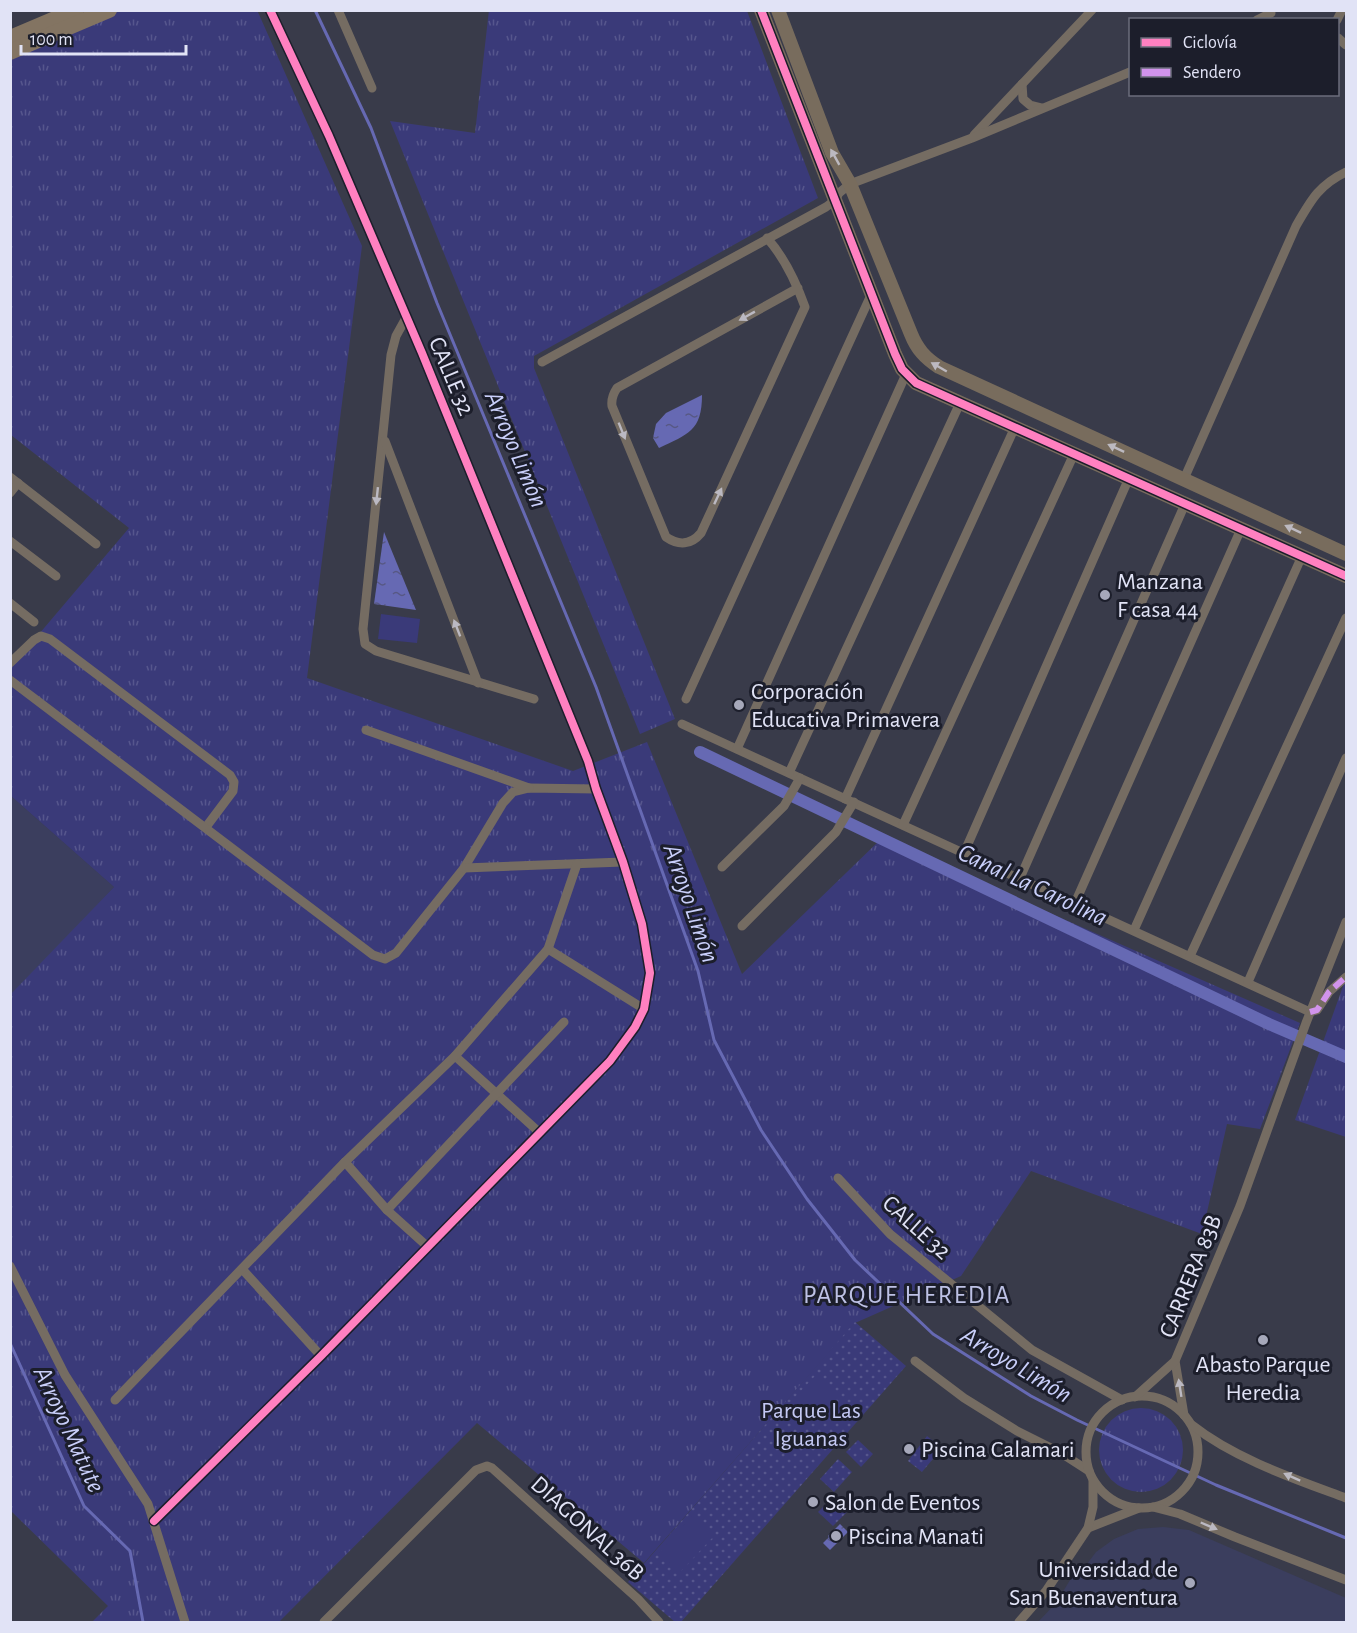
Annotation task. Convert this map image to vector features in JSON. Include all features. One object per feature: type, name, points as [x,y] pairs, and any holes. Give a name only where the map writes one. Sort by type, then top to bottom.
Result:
[{"type":"highway","points":[[10,38],[76,10]]},
{"type":"highway","points":[[10,52],[109,10]]},
{"type":"street","name":"CALLE 32","points":[[154,1521],[321,1356],[610,1061],[635,1027],[644,1009],[651,973],[642,924],[624,862],[596,789],[588,761],[427,364],[328,136],[270,10]]},
{"type":"street","points":[[338,10],[372,88]]},
{"type":"street","points":[[761,10],[871,295],[899,364],[906,374],[916,383],[1347,576]]},
{"type":"street","points":[[778,10],[832,153],[850,184],[920,351],[939,367],[1347,554]]},
{"type":"street","points":[[972,138],[1092,10]]},
{"type":"street","points":[[1343,10],[1347,19]]},
{"type":"street","points":[[542,362],[834,201],[839,193],[850,184],[972,138],[1129,73]]},
{"type":"street","points":[[1022,84],[1023,99],[1030,105],[1043,108]]},
{"type":"street","points":[[1184,479],[1296,226],[1315,195],[1332,179],[1347,172]]},
{"type":"street","points":[[767,238],[780,253],[798,288],[804,307],[701,533],[688,543],[674,542],[666,537],[633,459],[612,406],[614,392],[617,388],[798,288]]},
{"type":"street","points":[[686,699],[871,295]]},
{"type":"street","points":[[406,318],[396,336],[391,355],[363,630],[365,644],[376,651],[534,699]]},
{"type":"street","points":[[737,749],[906,374]]},
{"type":"street","points":[[789,773],[960,403]]},
{"type":"street","points":[[1049,442],[1058,422]]},
{"type":"street","points":[[742,926],[836,832],[846,816],[849,800],[1015,427]]},
{"type":"street","points":[[384,438],[478,683]]},
{"type":"street","points":[[903,825],[1074,454]]},
{"type":"street","points":[[964,853],[1129,478]]},
{"type":"street","points":[[10,493],[14,480],[96,544]]},
{"type":"street","points":[[1020,878],[1185,504]]},
{"type":"street","points":[[1075,903],[1241,529]]},
{"type":"street","points":[[10,541],[56,576]]},
{"type":"street","points":[[1134,930],[1302,556]]},
{"type":"street","points":[[10,603],[34,622]]},
{"type":"street","points":[[1190,956],[1347,618]]},
{"type":"street","points":[[10,663],[34,640],[41,636],[50,639],[230,775],[234,782],[233,791],[206,827]]},
{"type":"street","points":[[10,680],[373,955],[385,959],[396,953],[464,868],[503,802],[513,792],[529,788],[596,789]]},
{"type":"street","points":[[682,724],[1310,1012],[1317,1010],[1329,992],[1347,977]]},
{"type":"street","points":[[366,730],[529,788]]},
{"type":"street","points":[[1248,982],[1347,758]]},
{"type":"street","points":[[722,867],[784,806],[800,778]]},
{"type":"street","points":[[464,868],[624,862]]},
{"type":"street","points":[[115,1400],[345,1162],[455,1056],[548,949],[576,864]]},
{"type":"street","name":"CARRERA 83B","points":[[1175,1362],[1240,1206],[1310,1012],[1347,922]]},
{"type":"street","points":[[548,949],[644,1009]]},
{"type":"street","points":[[387,1210],[564,1022]]},
{"type":"street","points":[[455,1056],[540,1133]]},
{"type":"street","points":[[345,1162],[387,1210],[428,1247]]},
{"type":"street","name":"CALLE 32","points":[[838,1178],[890,1234],[1032,1350],[1122,1400]]},
{"type":"street","points":[[10,1266],[65,1375],[148,1504],[184,1623]]},
{"type":"street","points":[[242,1269],[321,1356]]},
{"type":"street","points":[[915,1362],[964,1398],[1017,1431],[1061,1453],[1091,1475],[1101,1490],[1112,1499],[1139,1508],[1154,1507],[1169,1501],[1183,1491],[1190,1481],[1198,1460],[1195,1434],[1187,1419],[1175,1362]]},
{"type":"street","points":[[1136,1397],[1175,1362]]},
{"type":"street","points":[[1019,1623],[1046,1591],[1089,1528],[1093,1507],[1091,1475],[1086,1453],[1087,1439],[1100,1415],[1110,1406],[1122,1400],[1149,1397],[1162,1400],[1174,1406],[1209,1438],[1229,1449],[1301,1481],[1347,1498]]},
{"type":"street","name":"DIAGONAL 36B","points":[[324,1623],[476,1470],[487,1466],[492,1468],[638,1599],[659,1623]]},
{"type":"street","points":[[1154,1507],[1180,1514],[1235,1538],[1347,1580]]},
{"type":"street","points":[[1089,1528],[1139,1508]]},
{"type":"shaded area","points":[[11,796],[114,887],[11,996]]},
{"type":"shaded area","name":"Universidad de San Buenaventura","points":[[1163,1527],[1189,1530],[1346,1598],[1346,1622],[1038,1622],[1056,1603],[1078,1567],[1084,1568],[1096,1552],[1114,1539],[1138,1529]]},
{"type":"green space","points":[[257,10],[362,246],[307,678],[573,771],[647,742],[742,974],[881,839],[1300,1023],[1260,1129],[1227,1124],[1202,1234],[1031,1171],[961,1276],[855,1323],[644,1563],[477,1423],[279,1622],[92,1622],[108,1606],[11,1511],[10,995],[114,887],[11,796],[11,667],[129,528],[11,435],[11,56],[117,11]]},
{"type":"green space","points":[[489,10],[747,11],[818,198],[534,356],[534,368],[675,719],[640,734],[390,121],[475,133]]},
{"type":"green space","points":[[381,614],[420,619],[417,643],[378,639]]},
{"type":"green space","points":[[1346,978],[1346,1137],[1295,1120]]},
{"type":"green space","name":"Parque Las Iguanas","points":[[855,1322],[906,1366],[681,1622],[675,1622],[628,1582]]},
{"type":"green space","points":[[815,1376],[837,1397],[802,1433],[780,1413]]},
{"type":"green space","points":[[1141,1408],[1157,1411],[1171,1420],[1180,1434],[1183,1450],[1180,1466],[1171,1480],[1157,1489],[1141,1492],[1125,1489],[1111,1480],[1102,1466],[1099,1450],[1102,1434],[1111,1420],[1125,1411]]},
{"type":"green space","points":[[927,1436],[942,1448],[922,1472],[908,1461]]},
{"type":"green space","points":[[858,1440],[873,1454],[861,1467],[846,1452]]},
{"type":"green space","points":[[838,1459],[852,1472],[834,1492],[820,1479]]},
{"type":"green space","points":[[832,1498],[847,1512],[833,1526],[818,1512]]},
{"type":"green space","points":[[692,1516],[714,1536],[680,1572],[659,1553]]},
{"type":"water","points":[[702,395],[696,424],[685,435],[659,448],[653,438],[656,424],[666,413]]},
{"type":"water","points":[[384,532],[416,610],[374,604]]},
{"type":"water","name":"Piscina Manati","points":[[840,1524],[848,1532],[830,1550],[823,1543]]},
{"type":"waterway","name":"Arroyo Limón","points":[[315,10],[371,128],[437,303],[596,687],[698,971],[714,1040],[761,1130],[807,1199],[855,1260],[933,1334],[1031,1396],[1216,1485],[1346,1538]]},
{"type":"waterway","name":"Canal La Carolina","points":[[700,752],[1269,1024],[1346,1057]]},
{"type":"waterway","name":"Arroyo Matute","points":[[10,1343],[84,1506],[130,1551],[143,1622]]},
{"type":"marked path","points":[[1310,1012],[1317,1010],[1329,992],[1346,977]]},
{"type":"cycle path","points":[[154,1521],[321,1356],[610,1061],[635,1027],[644,1009],[650,973],[642,924],[588,761],[422,353],[329,136],[270,10]]},
{"type":"cycle path","points":[[761,10],[895,354],[902,369],[916,383],[1346,576]]},
{"type":"place","name":"Manzana F casa 44","points":[[1105,595]]},
{"type":"place","name":"Corporación Educativa Primavera","points":[[739,705]]},
{"type":"place","name":"Abasto Parque Heredia","points":[[1263,1340]]},
{"type":"place","name":"Piscina Calamari","points":[[909,1449]]},
{"type":"place","name":"Salon de Eventos","points":[[813,1502]]},
{"type":"place","name":"Piscina Manati","points":[[836,1536]]},
{"type":"place","name":"Universidad de San Buenaventura","points":[[1190,1583]]},
{"type":"district","name":"PARQUE HEREDIA","points":[[907,1294]]}]
